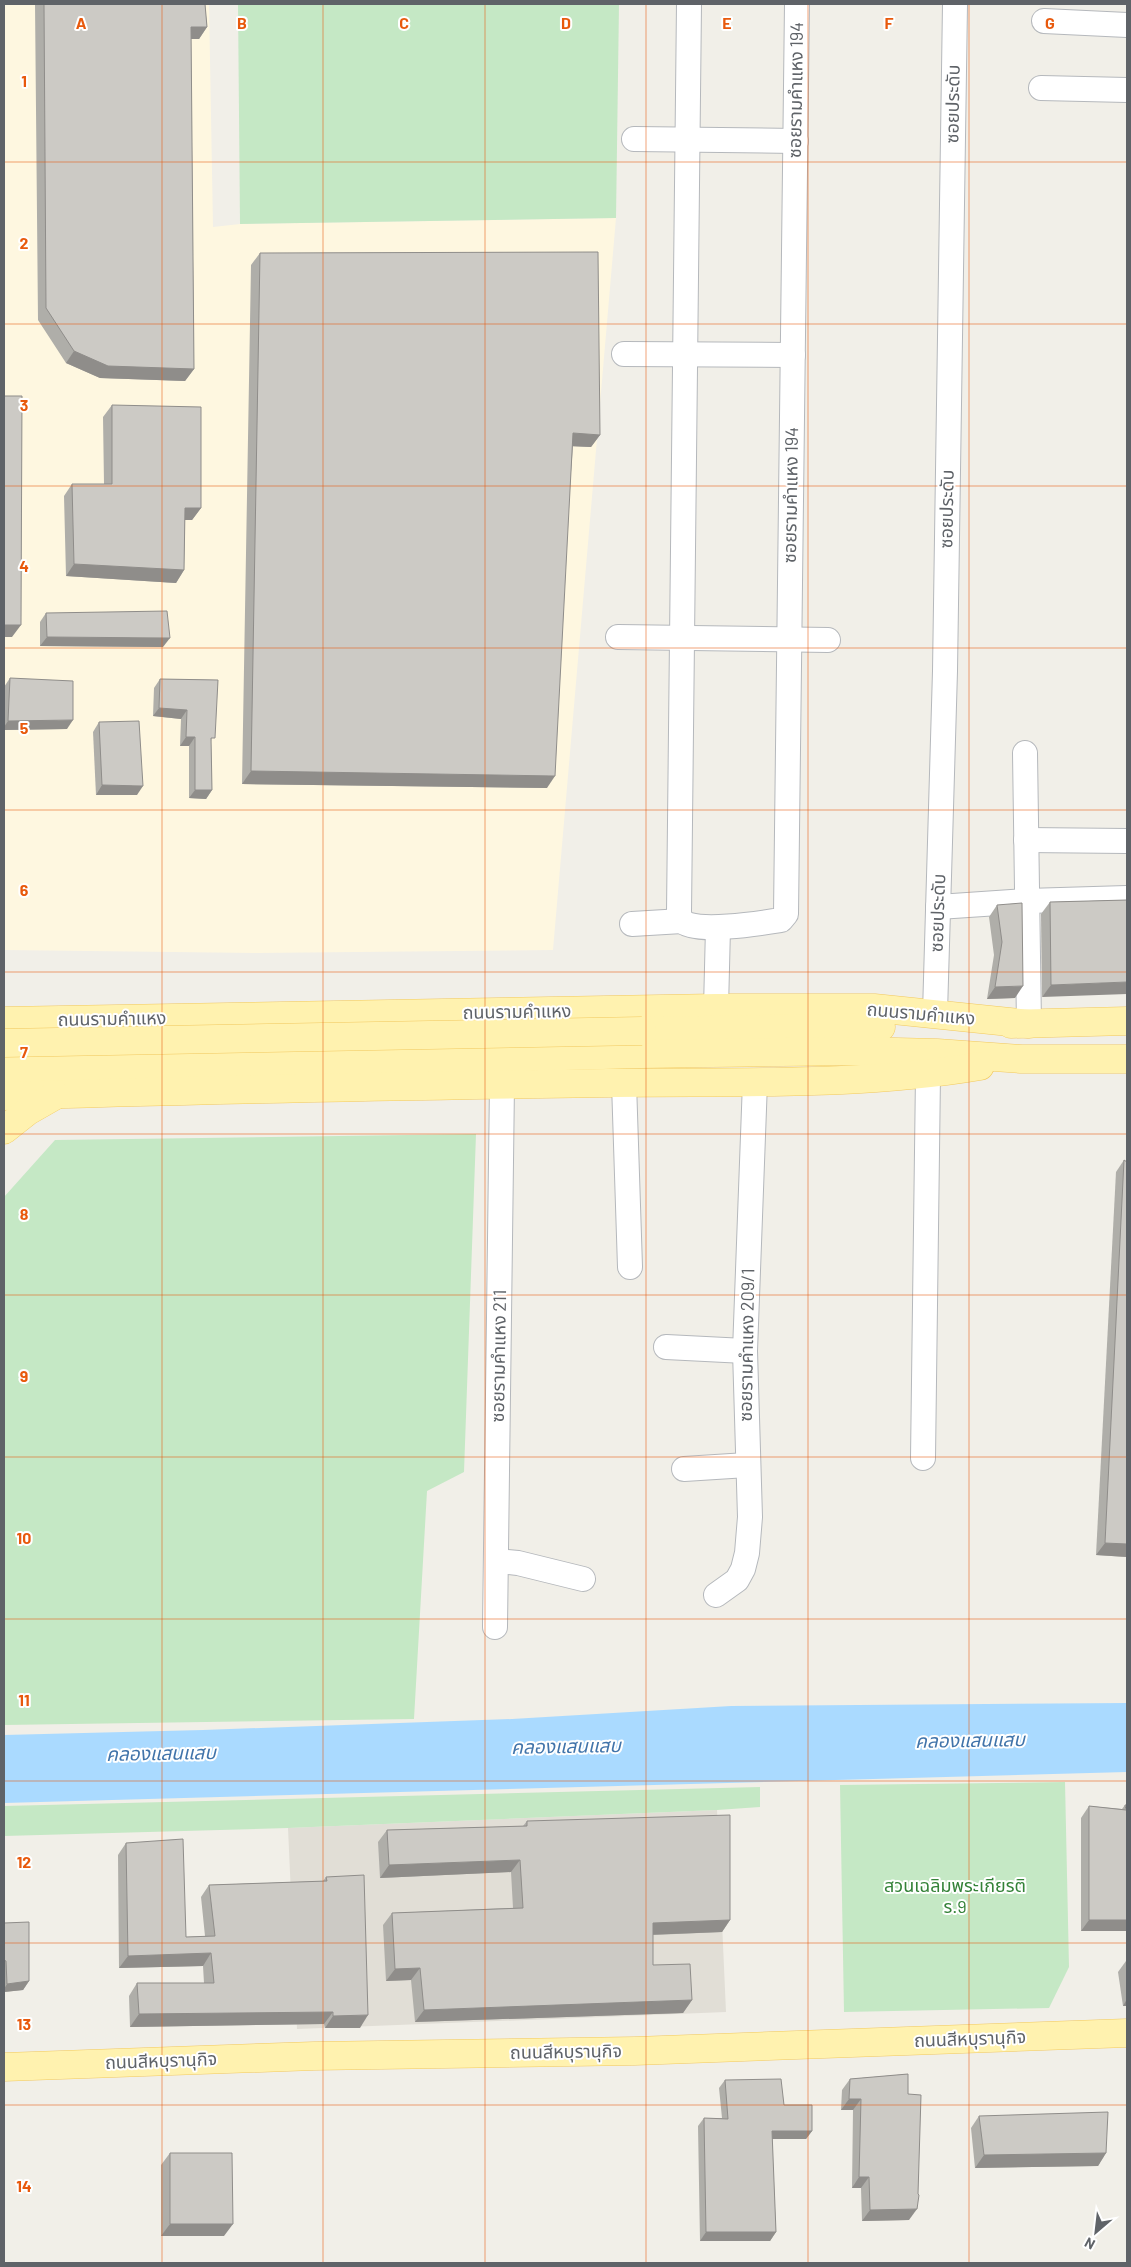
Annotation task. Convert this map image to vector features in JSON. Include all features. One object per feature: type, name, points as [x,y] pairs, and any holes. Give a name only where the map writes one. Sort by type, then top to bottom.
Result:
[{"type":"main road","points":[[4,1004],[32,1020]]},
{"type":"main road","name":"ถนนรามคำแหง","points":[[4,1021],[716,1008],[874,1008],[1028,1024]]},
{"type":"main road","points":[[4,1049],[22,1040],[89,1020]]},
{"type":"main road","name":"ถนนรามคำแหง","points":[[4,1071],[1127,1021]]},
{"type":"main road","name":"ถนนรามคำแหง","points":[[4,1043],[642,1043],[937,1053],[1021,1059],[1127,1059]]},
{"type":"main road","name":"ถนนรามคำแหง","points":[[4,1096],[502,1084],[830,1082],[928,1075],[1021,1059]]},
{"type":"main road","points":[[4,1079],[9,1082],[85,1093]]},
{"type":"main road","points":[[4,1130],[28,1111],[58,1094]]},
{"type":"main road","name":"ถนนสีหบุรานุกิจ","points":[[4,2066],[314,2056],[644,2050],[1127,2033]]},
{"type":"street","points":[[682,921],[678,913],[689,4]]},
{"type":"street","name":"ซอยรามคำแหง 194","points":[[632,924],[682,921],[690,925],[718,928],[781,920],[786,914],[798,4]]},
{"type":"street","name":"ซอยประดับ","points":[[935,1013],[945,661],[954,4]]},
{"type":"street","points":[[1044,21],[1127,25]]},
{"type":"street","points":[[1041,88],[1127,90]]},
{"type":"street","points":[[634,139],[796,141]]},
{"type":"street","points":[[624,354],[685,352],[793,355]]},
{"type":"street","points":[[618,637],[828,640]]},
{"type":"street","points":[[1025,752],[1028,1024]]},
{"type":"street","points":[[1026,840],[1127,841]]},
{"type":"street","points":[[938,907],[1027,901],[1127,898]]},
{"type":"street","points":[[716,1008],[718,928]]},
{"type":"street","points":[[923,1458],[928,1075]]},
{"type":"street","name":"ซอยรามคำแหง 209/1","points":[[716,1594],[737,1580],[748,1553],[750,1517],[744,1351],[755,1082]]},
{"type":"street","points":[[624,1083],[630,1267]]},
{"type":"street","name":"ซอยรามคำแหง 211","points":[[495,1627],[498,1561],[502,1084]]},
{"type":"street","points":[[666,1347],[744,1351]]},
{"type":"street","points":[[684,1469],[747,1465]]},
{"type":"street","points":[[498,1561],[518,1563],[583,1579]]},
{"type":"shaded area","points":[[4,4],[209,4],[213,227],[240,224],[616,218],[553,950],[256,953],[4,950]]},
{"type":"shaded area","points":[[717,1810],[726,2012],[297,2029],[288,1828]]},
{"type":"green space","points":[[238,4],[619,4],[616,218],[240,224]]},
{"type":"green space","points":[[476,1134],[464,1472],[427,1491],[414,1719],[4,1725],[4,1197],[55,1140]]},
{"type":"green space","name":"สวนเฉลิมพระเกียรติ ร.9","points":[[1065,1782],[1069,1967],[1049,2008],[844,2012],[840,1785]]},
{"type":"green space","points":[[760,1787],[760,1807],[717,1810],[288,1828],[4,1836],[4,1806]]},
{"type":"water","name":"คลองแสนแสบ","points":[[1127,1703],[1127,1772],[4,1803],[4,1735],[512,1719],[731,1706]]},
{"type":"building","points":[[44,4],[205,4],[207,27],[191,27],[194,369],[108,366],[74,351],[46,308]]},
{"type":"building","points":[[598,252],[600,435],[573,433],[555,776],[251,771],[260,253]]},
{"type":"building","points":[[4,396],[22,396],[21,625],[4,625]]},
{"type":"building","points":[[112,405],[201,407],[201,508],[185,508],[184,570],[74,564],[72,484],[112,484]]},
{"type":"building","points":[[167,611],[170,638],[47,637],[46,613]]},
{"type":"building","points":[[10,678],[73,681],[73,720],[8,721]]},
{"type":"building","points":[[160,679],[218,680],[215,738],[211,738],[212,790],[195,790],[195,737],[186,737],[187,710],[159,708]]},
{"type":"building","points":[[139,721],[143,786],[102,785],[99,722]]},
{"type":"building","points":[[1127,900],[1127,982],[1051,985],[1050,902]]},
{"type":"building","points":[[1022,903],[1023,986],[995,987],[1002,942],[997,905]]},
{"type":"building","points":[[1124,1160],[1127,1162],[1127,1544],[1105,1543]]},
{"type":"building","points":[[1125,1805],[1127,1805],[1127,1920],[1089,1920],[1089,1806],[1126,1810]]},
{"type":"building","points":[[730,1815],[730,1920],[653,1923],[653,1965],[690,1964],[692,2000],[424,2010],[420,1968],[395,1969],[392,1913],[523,1908],[520,1860],[389,1865],[387,1830],[527,1826],[527,1821]]},
{"type":"building","points":[[183,1839],[186,1937],[215,1936],[209,1885],[327,1881],[326,1877],[364,1875],[368,2015],[333,2016],[333,2012],[139,2014],[137,1983],[214,1983],[211,1953],[128,1956],[126,1843]]},
{"type":"building","points":[[29,1922],[29,1981],[7,1984],[6,1961],[4,1960],[4,1923]]},
{"type":"building","points":[[908,2074],[908,2094],[921,2095],[919,2195],[917,2209],[870,2210],[869,2177],[859,2177],[861,2099],[849,2099],[850,2079]]},
{"type":"building","points":[[781,2079],[784,2105],[812,2105],[812,2131],[772,2131],[776,2232],[706,2232],[704,2118],[728,2119],[725,2080]]},
{"type":"building","points":[[1108,2112],[1106,2153],[984,2155],[979,2116]]},
{"type":"building","points":[[170,2153],[232,2153],[233,2224],[170,2224]]}]
